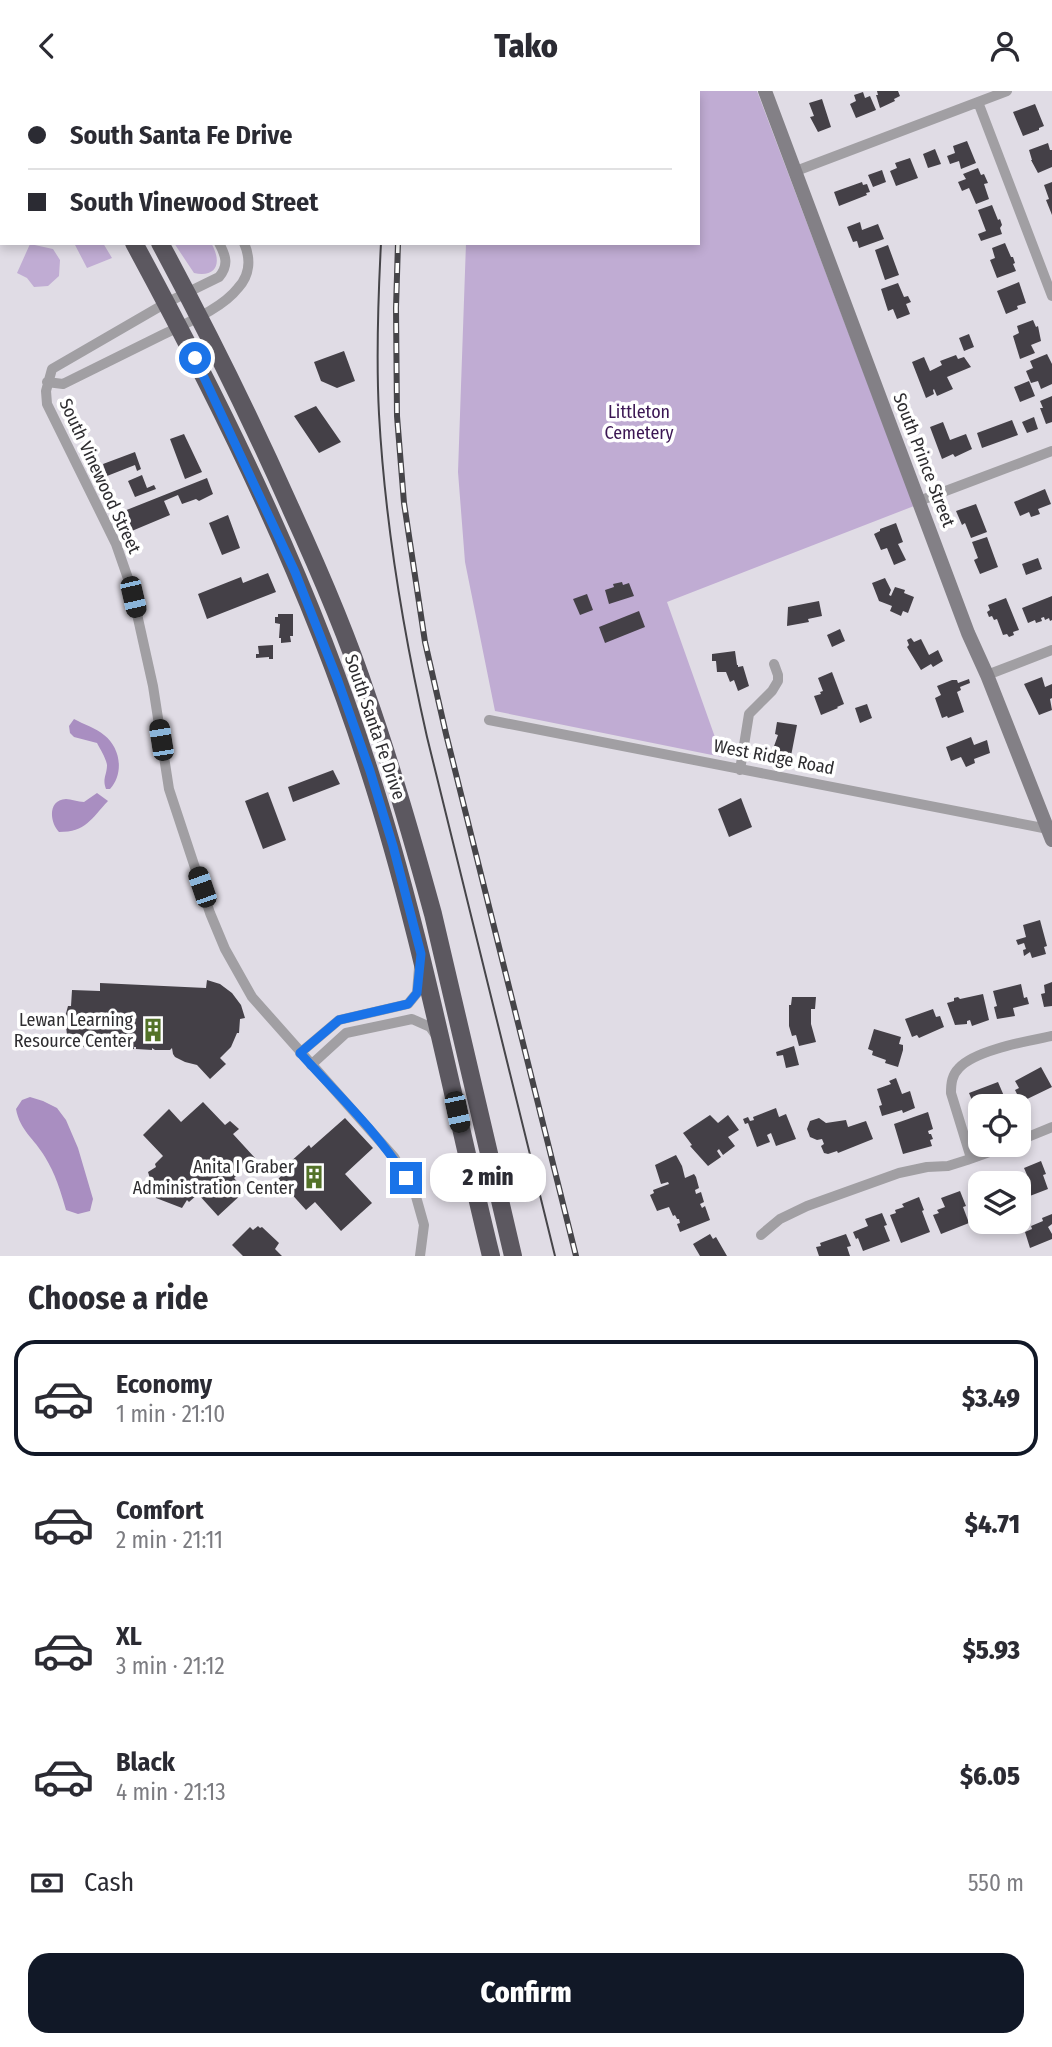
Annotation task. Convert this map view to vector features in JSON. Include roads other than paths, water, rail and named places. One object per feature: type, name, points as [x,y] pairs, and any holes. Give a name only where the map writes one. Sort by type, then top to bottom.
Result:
[{"type":"highway","name":"South Santa Fe Drive","points":[[135,245],[179,327],[254,482],[322,639],[370,771],[421,954],[491,1256]]},
{"type":"highway","name":"South Santa Fe Drive","points":[[161,245],[200,316],[253,424],[334,607],[368,696],[433,914],[513,1256]]},
{"type":"street","name":"South Prince Street","points":[[765,91],[968,633],[1051,833]]},
{"type":"street","points":[[796,171],[1007,91]]},
{"type":"street","points":[[978,102],[1052,296]]},
{"type":"street","name":"South Vinewood Street","points":[[220,245],[226,262],[219,277],[166,303],[52,369],[47,382],[47,404],[116,544],[131,587],[153,686],[169,789],[210,913],[225,949],[251,997],[394,1157],[415,1193],[424,1224],[420,1256]]},
{"type":"street","name":"South Vinewood Street","points":[[47,382],[63,384],[200,316],[237,291],[248,271],[249,260],[245,245]]},
{"type":"street","points":[[919,501],[1052,451]]},
{"type":"street","points":[[987,675],[1052,650]]},
{"type":"street","points":[[740,770],[749,715],[778,681],[774,664]]},
{"type":"street","name":"West Ridge Road","points":[[489,720],[1051,833]]},
{"type":"street","points":[[300,1053],[339,1020],[408,1004],[417,993],[421,954]]},
{"type":"street","points":[[311,1065],[346,1033],[412,1019],[430,1027],[441,1043]]},
{"type":"street","points":[[971,1158],[951,1093],[954,1073],[965,1062],[979,1056],[1052,1036]]},
{"type":"street","points":[[1031,1136],[1052,1127]]},
{"type":"street","points":[[761,1235],[780,1219],[807,1206],[900,1173],[948,1165],[974,1157]]},
{"type":"tram line","points":[[381,245],[379,414],[390,536],[403,617],[427,737],[555,1256]]},
{"type":"railway","points":[[398,245],[397,416],[404,503],[425,642],[576,1256]]},
{"type":"place","name":"Lewan Learning Resource Center","points":[[153,1030]]},
{"type":"place","name":"Anita I Graber Administration Center","points":[[314,1177]]},
{"type":"park label","name":"Littleton Cemetery","points":[[639,422]]}]
